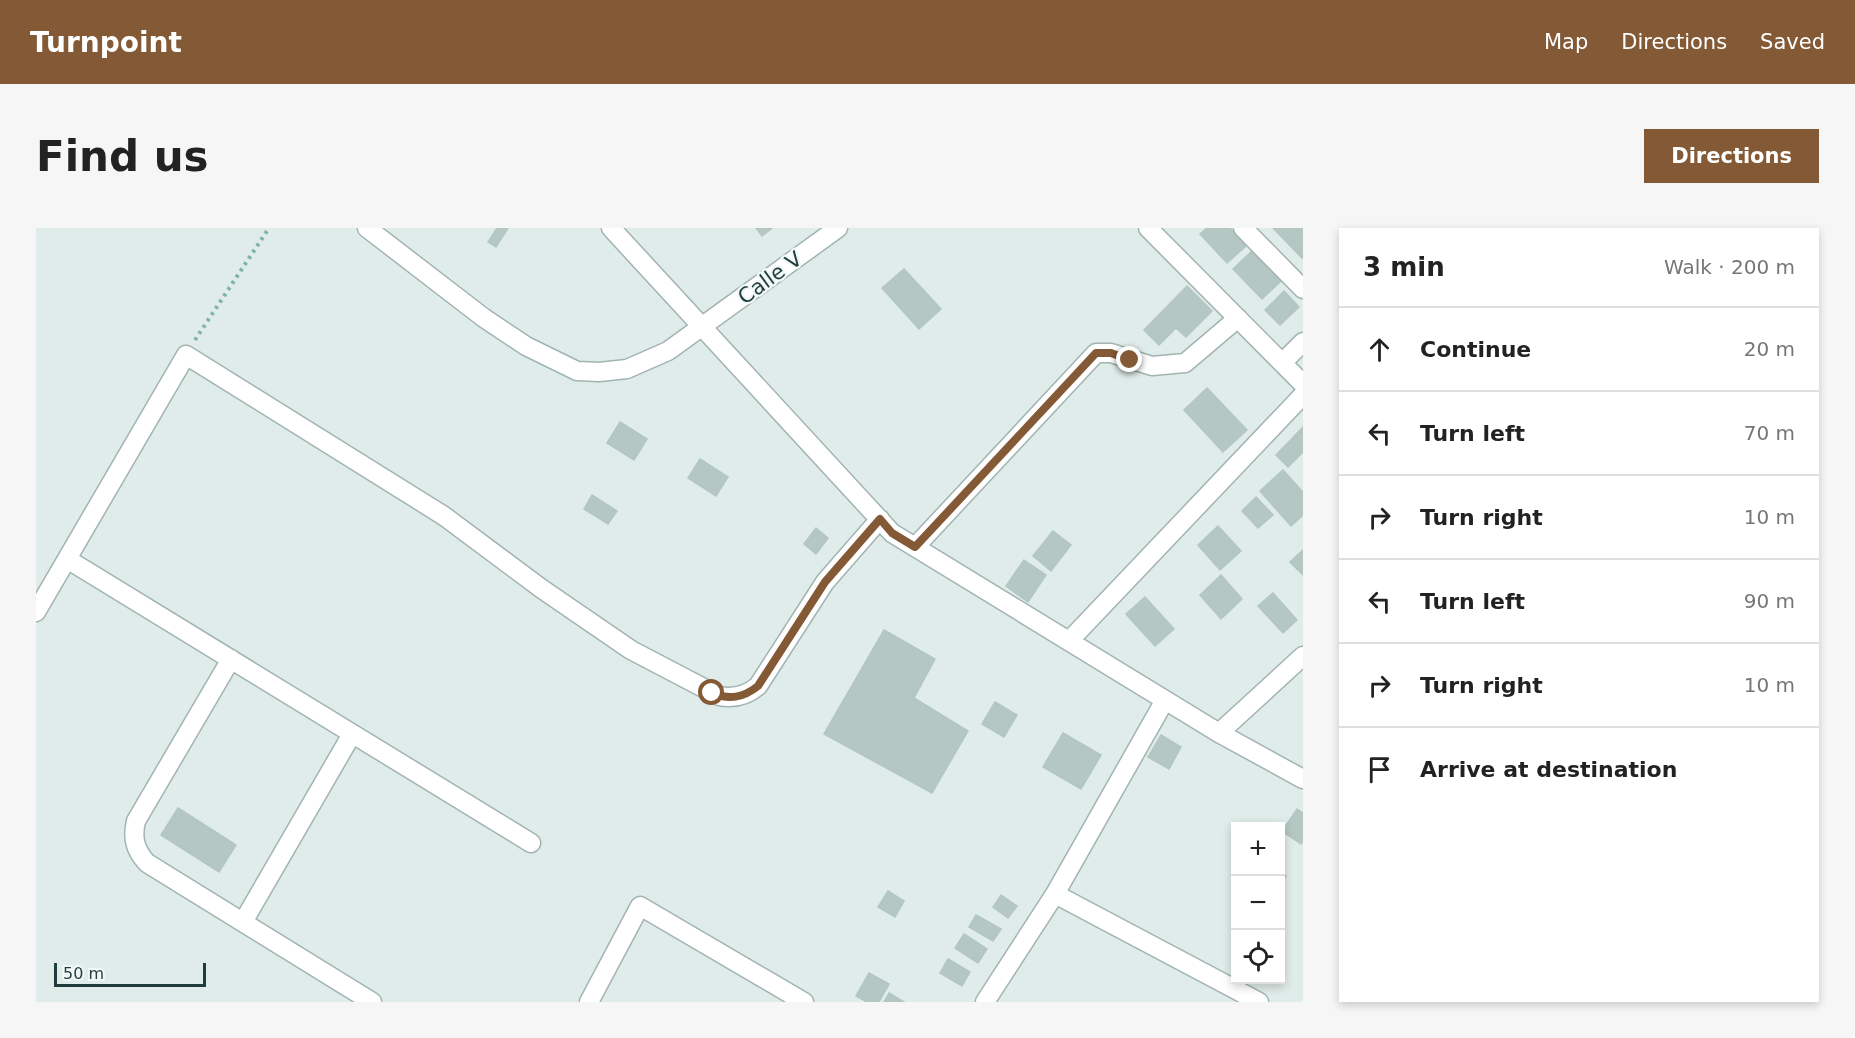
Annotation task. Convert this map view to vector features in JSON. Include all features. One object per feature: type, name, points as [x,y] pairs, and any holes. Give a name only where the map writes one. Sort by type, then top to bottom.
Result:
[{"type":"street","name":"Calle V","points":[[367,228],[484,318],[526,346],[577,370],[599,372],[627,369],[668,351],[838,228]]},
{"type":"street","points":[[611,228],[892,533],[1219,733],[1303,779]]},
{"type":"street","points":[[1149,228],[1303,384]]},
{"type":"street","points":[[1243,228],[1303,289]]},
{"type":"street","points":[[915,547],[1096,353],[1111,353],[1152,366],[1185,363],[1238,318]]},
{"type":"street","points":[[1282,363],[1303,342]]},
{"type":"street","points":[[36,612],[186,355],[444,516],[542,589],[631,650],[719,696],[733,698],[742,696],[758,686],[825,582],[880,519]]},
{"type":"street","points":[[1069,641],[1303,395]]},
{"type":"street","points":[[67,559],[531,843]]},
{"type":"street","points":[[1219,733],[1303,656]]},
{"type":"street","points":[[231,658],[135,821],[133,831],[137,851],[147,863],[372,1002]]},
{"type":"street","points":[[986,1002],[1055,894],[1165,700]]},
{"type":"street","points":[[243,922],[352,734]]},
{"type":"street","points":[[1055,894],[1259,1002]]},
{"type":"street","points":[[589,1002],[640,906],[804,1002]]},
{"type":"path","points":[[186,355],[269,228]]},
{"type":"building","points":[[497,228],[508,228],[496,247],[488,242]]},
{"type":"building","points":[[756,228],[772,228],[762,236]]},
{"type":"building","points":[[1207,228],[1230,228],[1246,246],[1227,263],[1200,234]]},
{"type":"building","points":[[1273,228],[1303,228],[1302,258]]},
{"type":"building","points":[[1252,251],[1281,281],[1262,299],[1233,269]]},
{"type":"building","points":[[904,269],[941,309],[919,329],[882,288]]},
{"type":"building","points":[[1187,286],[1212,311],[1186,337],[1176,328],[1159,345],[1144,330]]},
{"type":"building","points":[[1284,291],[1299,307],[1280,325],[1265,310]]},
{"type":"building","points":[[1207,388],[1247,430],[1223,452],[1184,410]]},
{"type":"building","points":[[620,422],[647,439],[634,460],[607,443]]},
{"type":"building","points":[[1303,427],[1303,452],[1288,467],[1276,455]]},
{"type":"building","points":[[700,459],[728,477],[716,496],[688,478]]},
{"type":"building","points":[[1283,470],[1303,492],[1303,515],[1291,526],[1260,491]]},
{"type":"building","points":[[592,495],[617,511],[608,524],[584,509]]},
{"type":"building","points":[[1256,497],[1273,515],[1258,528],[1242,511]]},
{"type":"building","points":[[1218,526],[1241,551],[1220,570],[1198,545]]},
{"type":"building","points":[[816,528],[828,538],[816,554],[804,544]]},
{"type":"building","points":[[1053,531],[1071,545],[1051,571],[1033,556]]},
{"type":"building","points":[[1303,550],[1303,575],[1290,562]]},
{"type":"building","points":[[1024,560],[1046,575],[1028,602],[1006,586]]},
{"type":"building","points":[[1221,575],[1242,599],[1221,619],[1200,595]]},
{"type":"building","points":[[1273,593],[1297,620],[1283,633],[1258,606]]},
{"type":"building","points":[[1145,597],[1174,629],[1155,646],[1126,614]]},
{"type":"building","points":[[884,630],[935,659],[914,698],[968,731],[932,793],[824,734]]},
{"type":"building","points":[[995,702],[1017,715],[1004,737],[982,724]]},
{"type":"building","points":[[1063,733],[1101,755],[1081,789],[1043,767]]},
{"type":"building","points":[[1161,735],[1181,747],[1169,769],[1148,757]]},
{"type":"building","points":[[178,808],[236,845],[219,872],[161,835]]},
{"type":"building","points":[[1297,809],[1303,813],[1303,841],[1301,844],[1285,833],[1285,827]]},
{"type":"building","points":[[888,891],[904,901],[895,917],[878,907]]},
{"type":"building","points":[[1001,895],[1017,906],[1008,918],[993,907]]},
{"type":"building","points":[[976,915],[1001,929],[993,941],[969,927]]},
{"type":"building","points":[[964,934],[987,949],[978,963],[955,948]]},
{"type":"building","points":[[948,959],[970,972],[962,986],[940,973]]},
{"type":"building","points":[[869,973],[889,984],[879,1002],[867,1002],[856,996]]},
{"type":"building","points":[[889,993],[904,1002],[884,1002]]},
{"type":"route","points":[[712,693],[733,698],[751,692],[758,686],[825,582],[880,519],[892,533],[915,547],[1096,353],[1111,353],[1130,360]]}]
